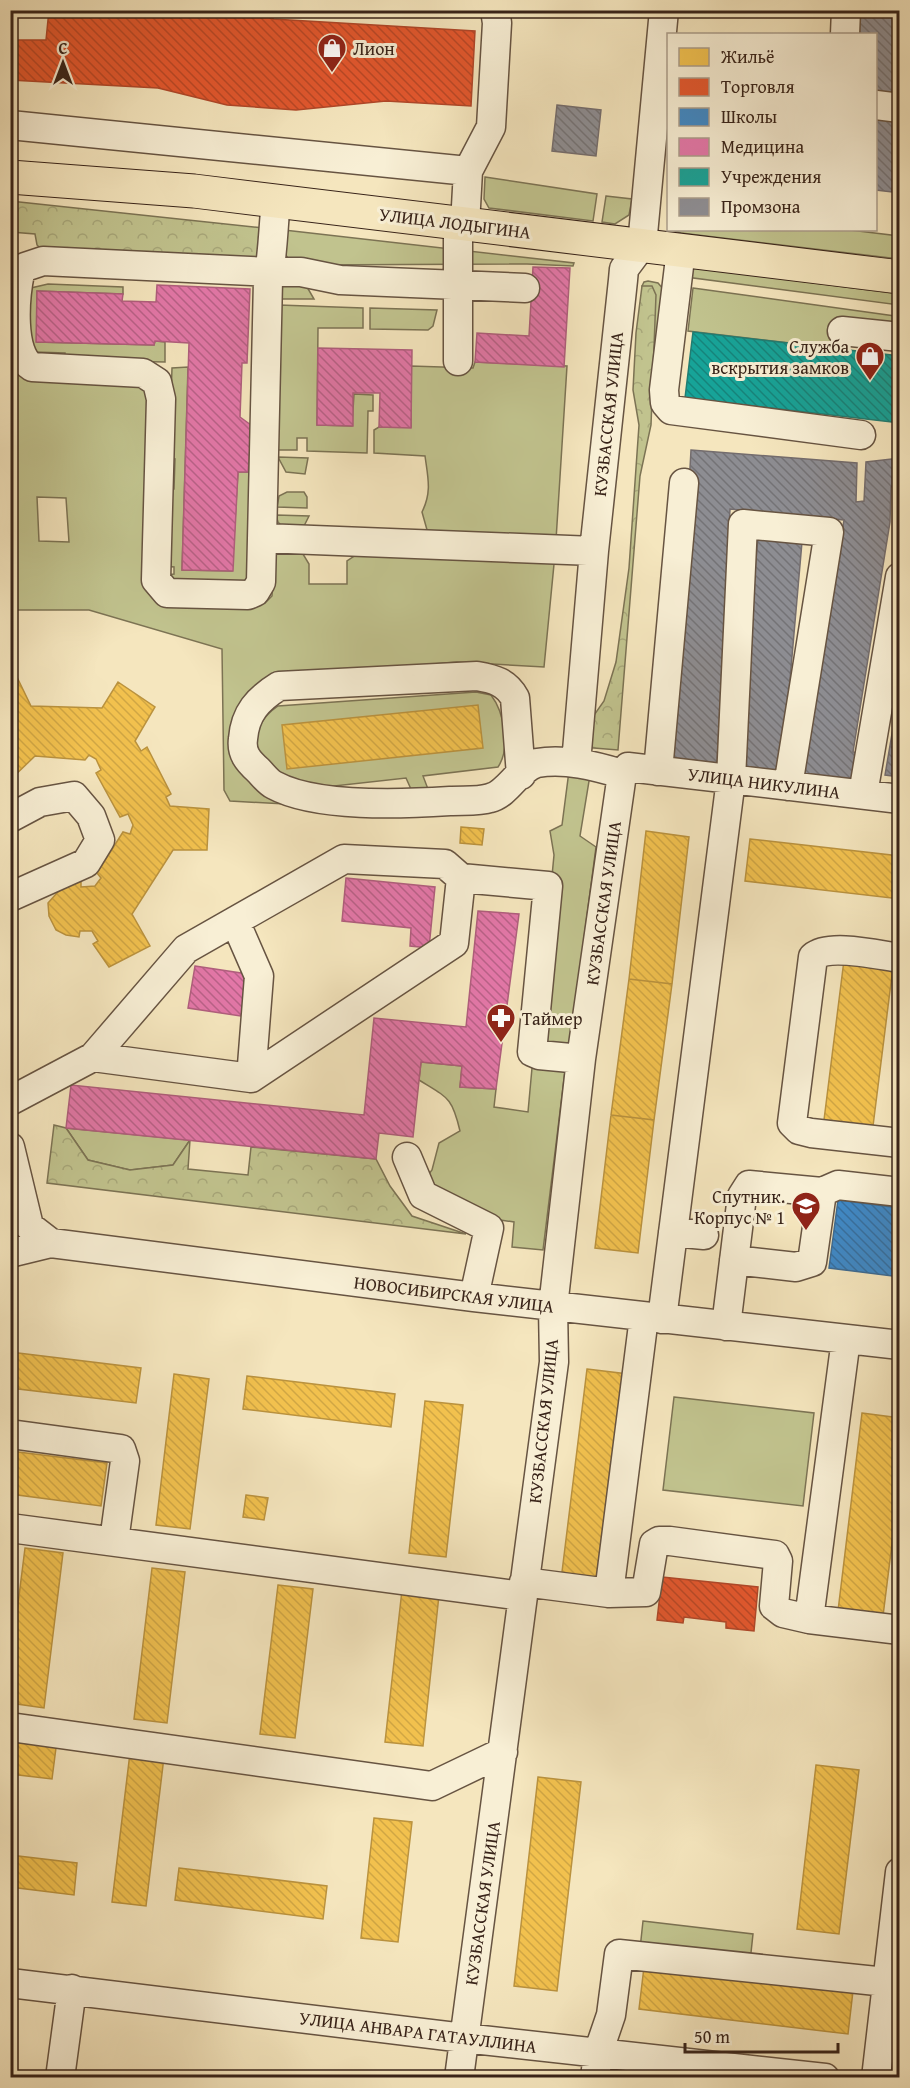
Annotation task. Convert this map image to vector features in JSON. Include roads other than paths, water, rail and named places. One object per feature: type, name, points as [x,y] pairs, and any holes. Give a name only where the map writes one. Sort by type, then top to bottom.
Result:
[{"type":"main road","name":"УЛИЦА ЛОДЫГИНА","points":[[10,177],[194,191],[900,277]]},
{"type":"street","points":[[458,362],[461,223],[468,171],[491,127],[497,23],[495,10]]},
{"type":"street","points":[[642,245],[664,10]]},
{"type":"street","points":[[845,33],[846,10]]},
{"type":"street","points":[[877,105],[900,108]]},
{"type":"street","points":[[10,125],[468,171]]},
{"type":"street","points":[[276,201],[273,260],[270,272],[261,582],[255,592],[239,596],[175,594],[162,590],[156,580],[161,399],[157,382],[143,373],[32,367],[22,359],[16,339],[20,273],[34,262],[270,272],[301,272],[340,279],[525,288]]},
{"type":"street","name":"КУЗБАССКАЯ УЛИЦА","points":[[576,763],[594,551],[624,269],[642,245]]},
{"type":"street","points":[[681,250],[664,390],[665,403],[671,410],[861,435]]},
{"type":"street","points":[[842,331],[900,337]]},
{"type":"street","points":[[658,771],[684,483]]},
{"type":"street","points":[[609,1593],[653,1318],[673,1232],[730,779],[743,524],[829,531],[788,786]]},
{"type":"street","points":[[263,538],[594,551]]},
{"type":"street","points":[[863,794],[900,577]]},
{"type":"street","name":"УЛИЦА НИКУЛИНА","points":[[521,775],[515,698],[509,688],[494,679],[477,676],[279,686],[260,697],[244,724],[242,744],[246,758],[273,784],[294,793],[384,805],[492,798],[521,775],[533,764],[554,761],[625,771],[658,771],[900,799]]},
{"type":"street","name":"КУЗБАССКАЯ УЛИЦА","points":[[459,2078],[554,1362],[553,1307],[581,1059],[625,771]]},
{"type":"street","points":[[10,818],[40,802],[74,796],[91,816],[100,840],[86,863],[10,897]]},
{"type":"street","points":[[10,1101],[93,1057],[186,949],[345,859],[445,864],[461,878],[548,886],[532,1052],[539,1055],[581,1059]]},
{"type":"street","points":[[93,1057],[251,1078],[454,943],[461,878]]},
{"type":"street","points":[[234,921],[259,976],[251,1078]]},
{"type":"street","points":[[900,958],[836,950],[820,951],[813,957],[792,1123],[799,1130],[900,1143]]},
{"type":"street","points":[[10,1147],[29,1226],[51,1243]]},
{"type":"street","points":[[406,1157],[423,1195],[489,1228],[474,1298]]},
{"type":"street","points":[[726,1326],[742,1196],[749,1185],[822,1192],[838,1185],[900,1192]]},
{"type":"street","points":[[734,1260],[796,1267],[812,1262],[822,1192]]},
{"type":"street","points":[[673,1232],[704,1235]]},
{"type":"street","name":"НОВОСИБИРСКАЯ УЛИЦА","points":[[10,1253],[51,1243],[474,1298],[900,1345]]},
{"type":"street","points":[[809,1619],[846,1339]]},
{"type":"street","points":[[10,1434],[121,1449],[124,1461],[114,1541]]},
{"type":"street","points":[[10,1527],[523,1589],[609,1593],[646,1592],[652,1551],[654,1544],[659,1540],[775,1555],[778,1561],[774,1606],[783,1613],[809,1619],[900,1630]]},
{"type":"street","points":[[10,1727],[432,1786],[503,1752]]},
{"type":"street","points":[[876,2078],[900,1872]]},
{"type":"street","points":[[597,2065],[611,2014],[619,1954],[886,1982]]},
{"type":"street","name":"УЛИЦА АНВАРА ГАТАУЛЛИНА","points":[[10,1983],[464,2038],[597,2065],[825,2078]]},
{"type":"street","points":[[60,2078],[72,1989]]},
{"type":"place","name":"Лион","points":[[332,74]]},
{"type":"place","name":"Служба вскрытия замков","points":[[870,382]]},
{"type":"place","name":"Таймер","points":[[501,1044]]},
{"type":"place","name":"Спутник. Корпус № 1","points":[[806,1232]]}]
